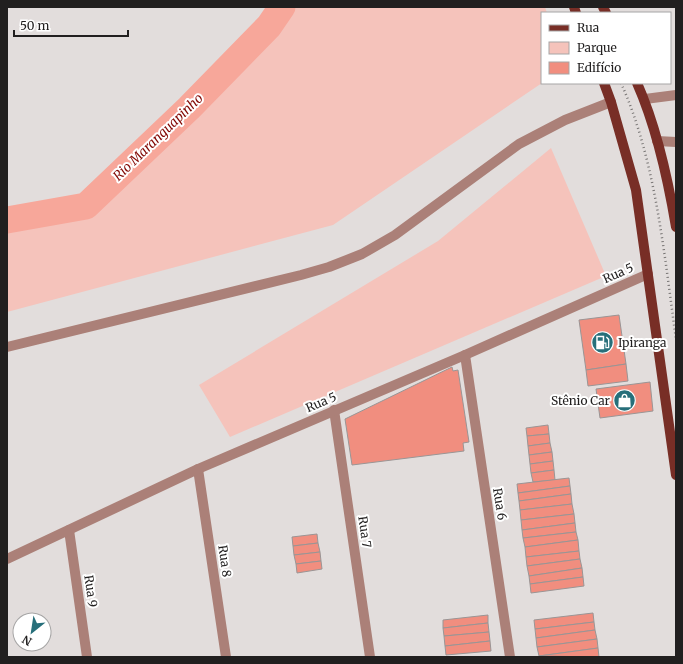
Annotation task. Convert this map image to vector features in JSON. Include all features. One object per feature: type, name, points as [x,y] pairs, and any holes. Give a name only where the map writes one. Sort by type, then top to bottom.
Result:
[{"type":"main road","points":[[604,84],[611,102],[636,190],[676,475]]},
{"type":"main road","points":[[637,84],[644,99],[657,141],[676,227]]},
{"type":"street","points":[[644,99],[676,95]]},
{"type":"street","points":[[7,347],[328,267],[362,254],[395,235],[519,144],[565,120],[611,102]]},
{"type":"street","points":[[657,141],[676,142]]},
{"type":"street","name":"Rua 5","points":[[7,559],[198,469],[465,355],[648,274]]},
{"type":"street","name":"Rua 6","points":[[465,355],[510,657]]},
{"type":"street","name":"Rua 7","points":[[334,410],[370,657]]},
{"type":"street","name":"Rua 8","points":[[198,469],[226,657]]},
{"type":"street","name":"Rua 9","points":[[69,530],[87,657]]},
{"type":"path","points":[[621,84],[647,159],[665,261],[676,339]]},
{"type":"green space","points":[[282,7],[545,7],[547,12],[541,12],[541,84],[333,225],[7,312],[7,220],[86,206],[189,108],[269,26]]},
{"type":"green space","points":[[551,148],[606,276],[230,437],[199,385],[438,241]]},
{"type":"building","name":"Ipiranga","points":[[619,315],[626,364],[586,370],[579,320]]},
{"type":"building","points":[[626,364],[628,381],[588,386],[586,370]]},
{"type":"building","points":[[452,367],[453,371],[458,370],[469,442],[463,443],[464,451],[352,465],[345,419]]},
{"type":"building","name":"Stênio Car","points":[[650,382],[653,411],[600,418],[596,389]]},
{"type":"building","points":[[548,425],[549,434],[527,436],[526,428]]},
{"type":"building","points":[[549,434],[550,443],[528,446],[527,436]]},
{"type":"building","points":[[550,443],[552,452],[529,455],[528,446]]},
{"type":"building","points":[[552,452],[553,461],[530,464],[529,455]]},
{"type":"building","points":[[553,461],[554,470],[531,473],[530,464]]},
{"type":"building","points":[[554,470],[555,480],[533,482],[531,473]]},
{"type":"building","points":[[569,478],[570,486],[518,493],[517,484]]},
{"type":"building","points":[[570,486],[571,494],[519,501],[518,493]]},
{"type":"building","points":[[571,494],[572,504],[520,510],[519,501]]},
{"type":"building","points":[[572,504],[574,514],[521,520],[520,510]]},
{"type":"building","points":[[574,514],[575,523],[522,530],[521,520]]},
{"type":"building","points":[[575,523],[576,532],[523,538],[522,530]]},
{"type":"building","points":[[576,532],[578,540],[525,547],[523,538]]},
{"type":"building","points":[[317,534],[318,543],[293,546],[292,537]]},
{"type":"building","points":[[578,540],[579,551],[526,557],[525,547]]},
{"type":"building","points":[[318,543],[320,552],[294,555],[293,546]]},
{"type":"building","points":[[579,551],[580,559],[527,566],[526,557]]},
{"type":"building","points":[[320,552],[321,561],[296,564],[294,555]]},
{"type":"building","points":[[580,559],[582,568],[529,576],[527,566]]},
{"type":"building","points":[[321,561],[322,569],[297,573],[296,564]]},
{"type":"building","points":[[582,568],[583,577],[530,584],[529,576]]},
{"type":"building","points":[[583,577],[584,586],[531,593],[530,584]]},
{"type":"building","points":[[593,613],[594,622],[535,629],[534,620]]},
{"type":"building","points":[[488,615],[488,623],[443,628],[443,620]]},
{"type":"building","points":[[594,622],[595,630],[536,638],[535,629]]},
{"type":"building","points":[[488,623],[489,632],[444,636],[443,628]]},
{"type":"building","points":[[595,630],[597,639],[537,647],[536,638]]},
{"type":"building","points":[[489,632],[490,641],[445,646],[444,636]]},
{"type":"building","points":[[597,639],[598,648],[539,656],[537,647]]},
{"type":"building","points":[[490,641],[491,651],[446,655],[445,646]]},
{"type":"building","points":[[598,648],[599,657],[539,656]]},
{"type":"waterway","name":"Rio Maranguapinho","points":[[7,220],[86,206],[189,108],[269,26],[282,7]]},
{"type":"place","name":"Ipiranga","points":[[602,342]]},
{"type":"place","name":"Stênio Car","points":[[625,400]]}]
